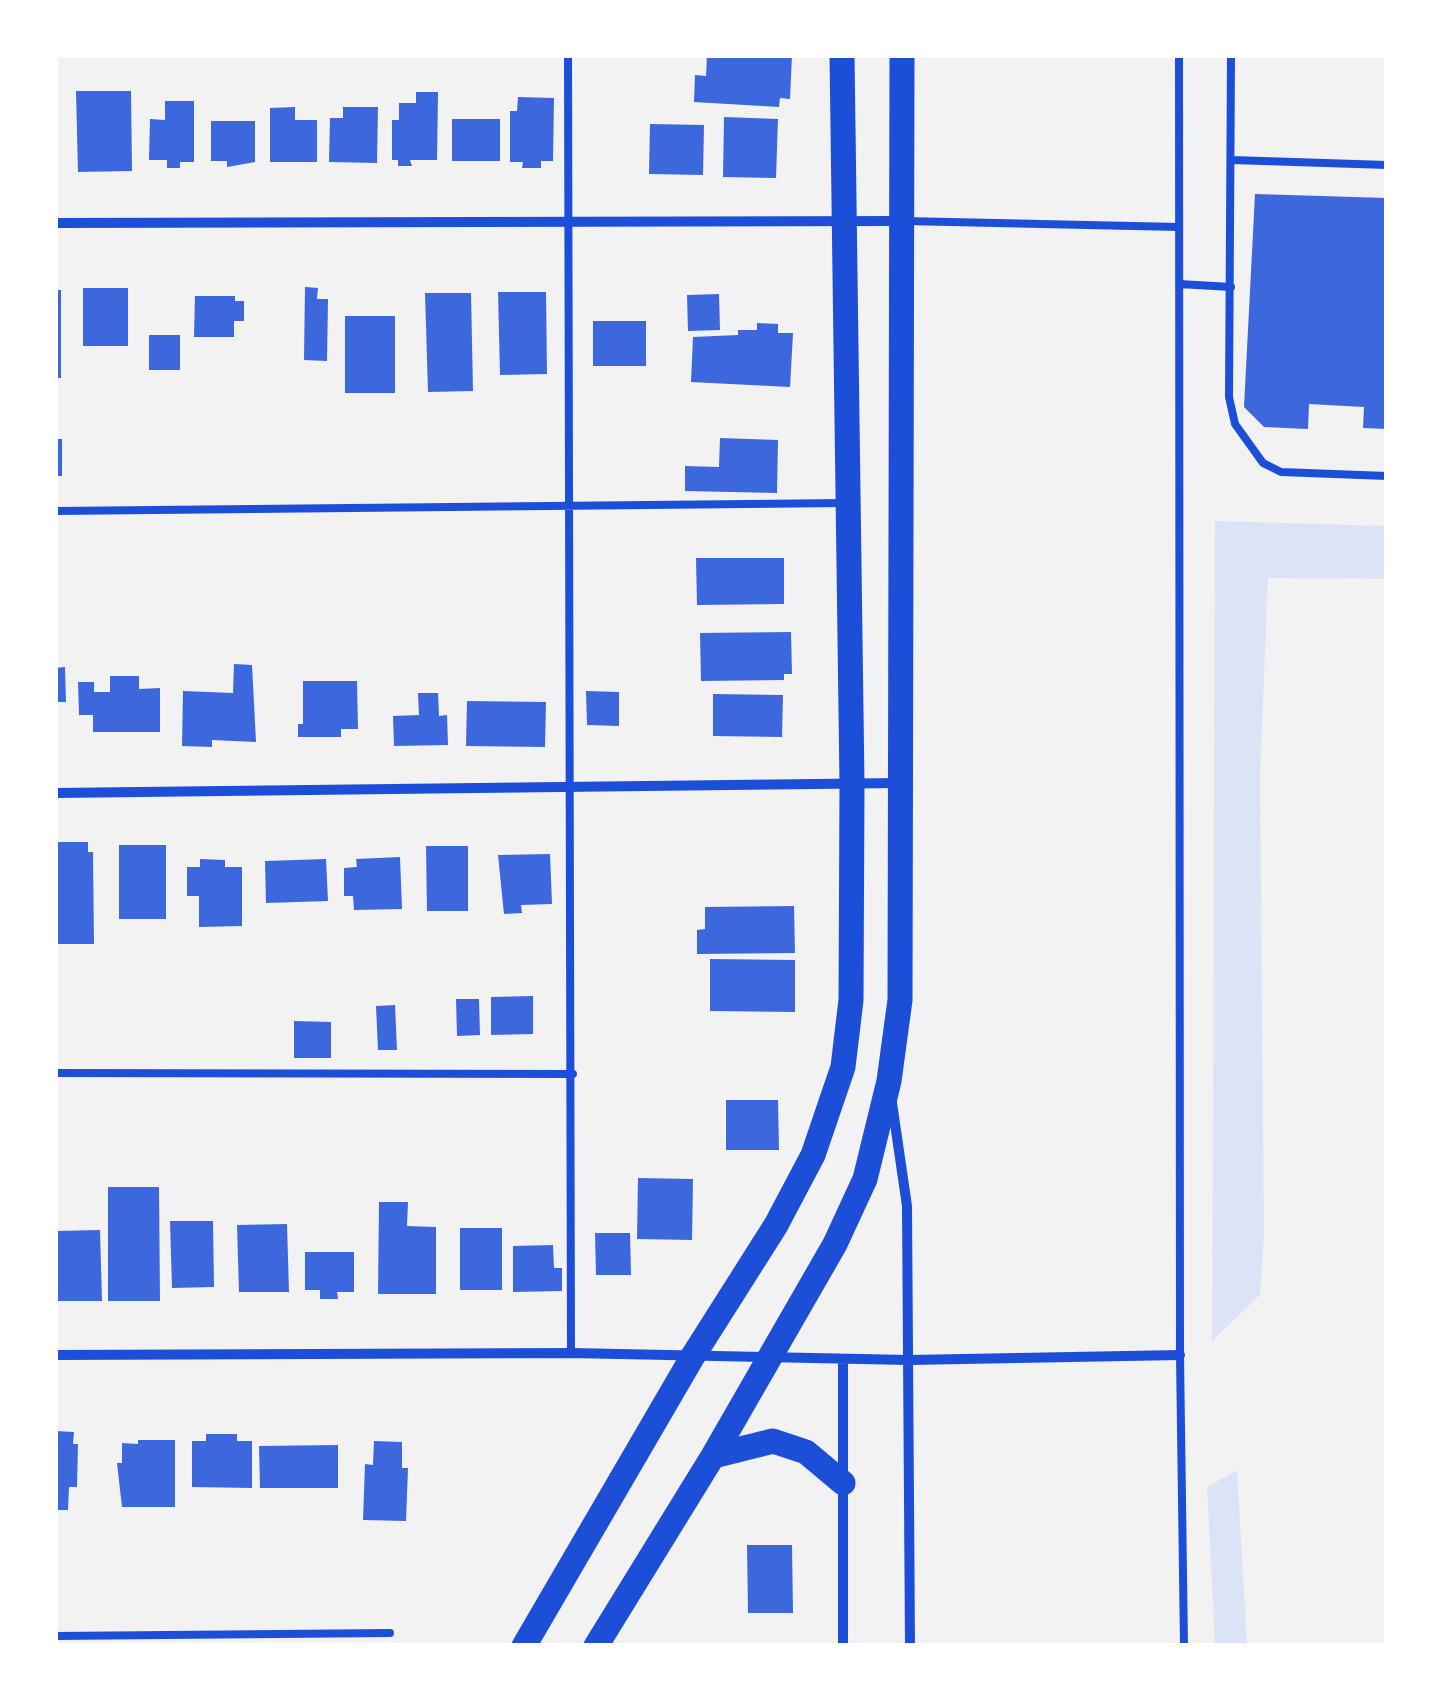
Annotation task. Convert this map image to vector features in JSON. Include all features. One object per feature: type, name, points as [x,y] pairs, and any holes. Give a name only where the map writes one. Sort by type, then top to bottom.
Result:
[{"type":"main road","points":[[524,1646],[814,1156],[843,1066],[851,1000],[852,784],[842,55]]},
{"type":"main road","points":[[596,1646],[714,1456],[835,1244],[865,1179],[890,1081],[900,1000],[902,55]]},
{"type":"main road","points":[[714,1456],[773,1441],[806,1452],[843,1483]]},
{"type":"street","points":[[55,223],[902,221]]},
{"type":"street","points":[[55,793],[902,783]]},
{"type":"street","points":[[890,1081],[906,1206],[910,1646]]},
{"type":"street","points":[[55,1355],[571,1353],[908,1360],[1180,1356]]},
{"type":"street","points":[[843,1359],[843,1646]]},
{"type":"lane","points":[[568,55],[571,1353]]},
{"type":"lane","points":[[1179,55],[1180,1356],[1184,1646]]},
{"type":"lane","points":[[1231,55],[1229,397],[1234,424],[1263,463],[1281,472],[1387,476]]},
{"type":"lane","points":[[1232,160],[1387,165]]},
{"type":"lane","points":[[902,221],[1179,226]]},
{"type":"lane","points":[[1180,284],[1230,287]]},
{"type":"lane","points":[[55,511],[851,503]]},
{"type":"lane","points":[[55,1073],[573,1074]]},
{"type":"lane","points":[[55,1636],[390,1633]]},
{"type":"lane","points":[[319,1646],[320,1635]]},
{"type":"shaded area","points":[[1215,521],[1387,526],[1387,579],[1268,578],[1260,777],[1264,1235],[1260,1295],[1212,1341]]},
{"type":"shaded area","points":[[1237,1470],[1247,1646],[1215,1646],[1207,1487]]},
{"type":"building","points":[[707,55],[792,55],[790,99],[780,98],[779,107],[694,102],[695,75],[706,76]]},
{"type":"building","points":[[76,91],[131,91],[132,171],[78,172]]},
{"type":"building","points":[[416,92],[438,92],[437,160],[410,160],[412,166],[398,166],[398,160],[392,160],[392,120],[399,120],[399,103],[416,103]]},
{"type":"building","points":[[518,97],[554,98],[553,161],[541,161],[541,168],[522,168],[523,162],[510,162],[510,111],[517,111]]},
{"type":"building","points":[[165,101],[194,101],[194,162],[180,162],[180,168],[167,168],[167,160],[149,160],[150,119],[165,120]]},
{"type":"building","points":[[295,107],[295,120],[317,120],[317,162],[270,162],[270,108]]},
{"type":"building","points":[[343,107],[378,107],[377,163],[329,162],[330,118],[343,118]]},
{"type":"building","points":[[724,117],[778,119],[776,178],[723,177]]},
{"type":"building","points":[[452,119],[500,119],[500,161],[452,161]]},
{"type":"building","points":[[211,121],[255,121],[255,162],[227,167],[227,161],[211,161]]},
{"type":"building","points":[[650,124],[704,125],[703,175],[649,174]]},
{"type":"building","points":[[1255,194],[1387,198],[1387,429],[1363,428],[1364,407],[1309,404],[1308,429],[1264,427],[1244,407]]},
{"type":"building","points":[[305,287],[318,288],[317,299],[328,299],[327,361],[304,360]]},
{"type":"building","points":[[83,288],[128,288],[128,346],[83,346]]},
{"type":"building","points":[[55,290],[61,290],[61,378],[55,378]]},
{"type":"building","points":[[498,292],[546,292],[547,374],[500,375]]},
{"type":"building","points":[[425,293],[471,293],[473,391],[428,392]]},
{"type":"building","points":[[719,294],[720,330],[688,331],[687,295]]},
{"type":"building","points":[[195,296],[235,296],[235,301],[244,301],[244,321],[234,321],[234,337],[194,337]]},
{"type":"building","points":[[345,316],[395,316],[395,393],[345,393]]},
{"type":"building","points":[[593,321],[646,321],[646,366],[593,366]]},
{"type":"building","points":[[757,323],[778,324],[778,333],[793,333],[790,387],[691,382],[693,337],[738,335],[738,330],[757,330]]},
{"type":"building","points":[[149,335],[180,335],[180,370],[149,370]]},
{"type":"building","points":[[720,438],[778,440],[777,493],[685,491],[685,466],[719,467]]},
{"type":"building","points":[[55,439],[62,439],[62,476],[55,476]]},
{"type":"building","points":[[696,558],[784,558],[784,604],[697,605]]},
{"type":"building","points":[[791,632],[792,674],[784,674],[784,680],[701,681],[700,633]]},
{"type":"building","points":[[234,664],[252,665],[256,742],[212,740],[212,747],[182,746],[183,691],[233,693]]},
{"type":"building","points":[[65,667],[66,702],[55,702],[55,668]]},
{"type":"building","points":[[110,676],[139,676],[139,689],[160,688],[160,732],[93,732],[93,715],[79,715],[78,682],[94,682],[94,692],[110,692]]},
{"type":"building","points":[[303,681],[357,681],[358,729],[341,729],[341,737],[298,737],[298,724],[303,724]]},
{"type":"building","points":[[586,691],[619,692],[619,726],[587,725]]},
{"type":"building","points":[[418,693],[438,693],[439,716],[447,715],[448,745],[394,746],[393,716],[419,715]]},
{"type":"building","points":[[713,694],[783,695],[782,737],[713,736]]},
{"type":"building","points":[[467,701],[546,702],[545,747],[466,746]]},
{"type":"building","points":[[55,842],[88,842],[88,852],[93,852],[94,944],[55,944]]},
{"type":"building","points":[[119,845],[166,845],[166,919],[119,919]]},
{"type":"building","points":[[426,846],[468,846],[468,911],[427,911]]},
{"type":"building","points":[[550,854],[552,904],[521,905],[522,913],[504,914],[498,855]]},
{"type":"building","points":[[400,857],[402,909],[354,910],[353,896],[344,896],[344,868],[357,867],[356,859]]},
{"type":"building","points":[[200,859],[225,860],[225,867],[242,867],[242,926],[199,927],[199,896],[187,896],[187,867],[200,867]]},
{"type":"building","points":[[326,859],[328,901],[266,903],[265,861]]},
{"type":"building","points":[[794,906],[795,953],[697,954],[697,930],[705,929],[705,907]]},
{"type":"building","points":[[710,959],[795,960],[795,1012],[710,1011]]},
{"type":"building","points":[[533,996],[533,1034],[491,1035],[491,997]]},
{"type":"building","points":[[456,999],[479,999],[480,1035],[457,1036]]},
{"type":"building","points":[[395,1005],[397,1050],[378,1050],[376,1006]]},
{"type":"building","points":[[294,1021],[331,1022],[331,1058],[294,1058]]},
{"type":"building","points":[[726,1100],[778,1100],[779,1150],[726,1150]]},
{"type":"building","points":[[638,1178],[693,1179],[692,1240],[637,1239]]},
{"type":"building","points":[[108,1187],[159,1187],[160,1301],[108,1301]]},
{"type":"building","points":[[379,1202],[408,1202],[407,1226],[436,1227],[436,1294],[378,1294]]},
{"type":"building","points":[[170,1221],[213,1221],[214,1287],[172,1288]]},
{"type":"building","points":[[287,1224],[289,1292],[239,1292],[237,1225]]},
{"type":"building","points":[[460,1228],[502,1228],[502,1290],[460,1290]]},
{"type":"building","points":[[100,1230],[102,1301],[55,1301],[55,1231]]},
{"type":"building","points":[[595,1233],[630,1233],[631,1275],[596,1275]]},
{"type":"building","points":[[553,1245],[554,1268],[562,1268],[562,1291],[513,1292],[513,1246]]},
{"type":"building","points":[[305,1252],[354,1252],[354,1292],[337,1292],[338,1299],[320,1299],[320,1290],[305,1290]]},
{"type":"building","points":[[55,1431],[74,1432],[73,1444],[78,1444],[77,1487],[69,1487],[68,1510],[55,1510]]},
{"type":"building","points":[[206,1434],[237,1434],[237,1441],[252,1441],[252,1488],[192,1487],[192,1441],[206,1441]]},
{"type":"building","points":[[138,1440],[175,1440],[175,1507],[122,1507],[117,1463],[122,1463],[122,1443],[138,1444]]},
{"type":"building","points":[[374,1441],[402,1442],[402,1468],[408,1468],[406,1521],[363,1520],[365,1464],[373,1465]]},
{"type":"building","points":[[338,1445],[338,1488],[260,1488],[259,1446]]},
{"type":"building","points":[[747,1545],[792,1545],[793,1613],[748,1613]]}]
